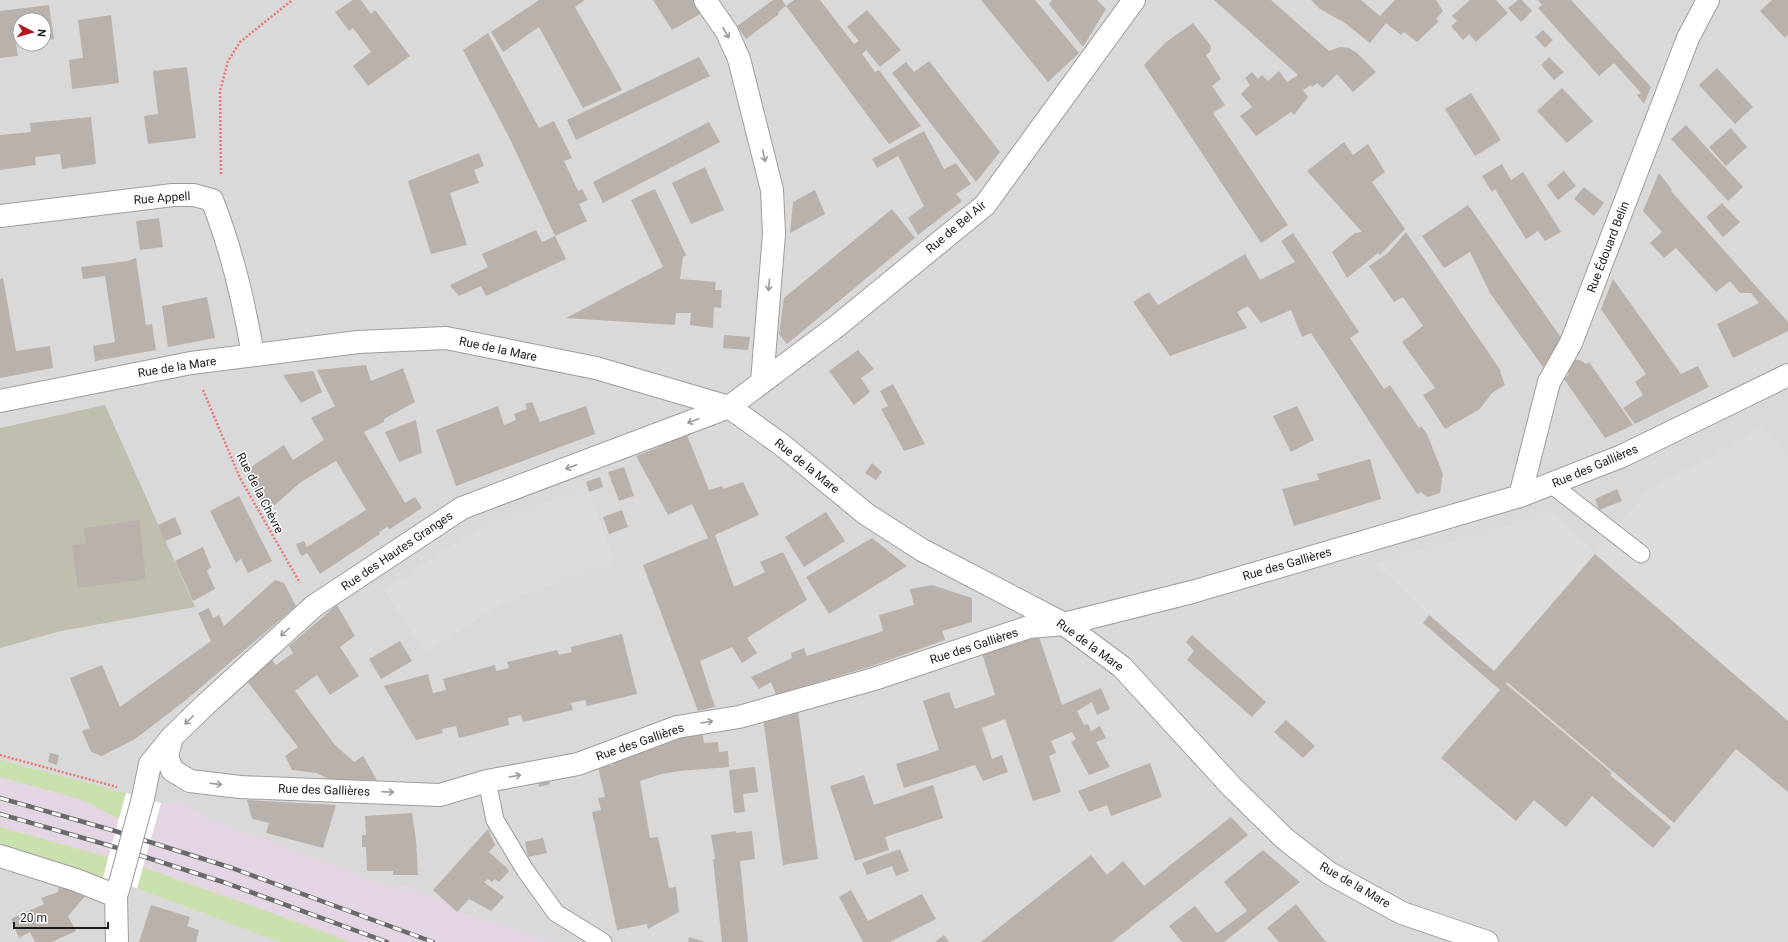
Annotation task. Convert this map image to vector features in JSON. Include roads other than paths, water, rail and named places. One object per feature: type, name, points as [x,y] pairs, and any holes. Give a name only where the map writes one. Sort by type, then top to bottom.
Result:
[{"type":"street","points":[[705,0],[727,32],[739,59],[772,190],[774,234],[762,382]]},
{"type":"street","name":"Rue de Bel Air","points":[[729,407],[837,326],[985,204],[1134,0]]},
{"type":"street","name":"Rue Édouard Belin","points":[[1520,496],[1550,382],[1571,343],[1688,38],[1708,0]]},
{"type":"street","name":"Rue Appell","points":[[0,216],[173,195],[194,196],[212,200],[226,238],[244,305],[254,355]]},
{"type":"street","name":"Rue de la Mare","points":[[0,401],[191,363],[358,342],[446,338],[603,370],[729,407],[782,445],[866,514],[922,550],[1064,624],[1122,667],[1232,787],[1285,839],[1328,873],[1402,913],[1487,942]]},
{"type":"street","name":"Rue des Gallières","points":[[172,737],[167,756],[172,770],[190,781],[240,787],[440,794],[487,781],[578,764],[677,727],[739,717],[874,679],[1029,627],[1064,624],[1199,590],[1520,496],[1622,456],[1788,375]]},
{"type":"street","name":"Rue des Hautes Granges","points":[[117,942],[118,890],[144,798],[150,764],[172,737],[205,705],[314,606],[462,508],[729,407]]},
{"type":"street","points":[[144,798],[164,783],[190,781]]},
{"type":"street","points":[[0,856],[76,880],[118,890]]},
{"type":"lane","points":[[1551,484],[1641,554]]},
{"type":"lane","points":[[487,781],[496,820],[525,870],[547,901],[556,913],[603,942]]},
{"type":"railway","points":[[0,798],[115,831],[232,868],[433,942]]},
{"type":"railway","points":[[0,814],[111,846],[226,883],[387,942]]}]
